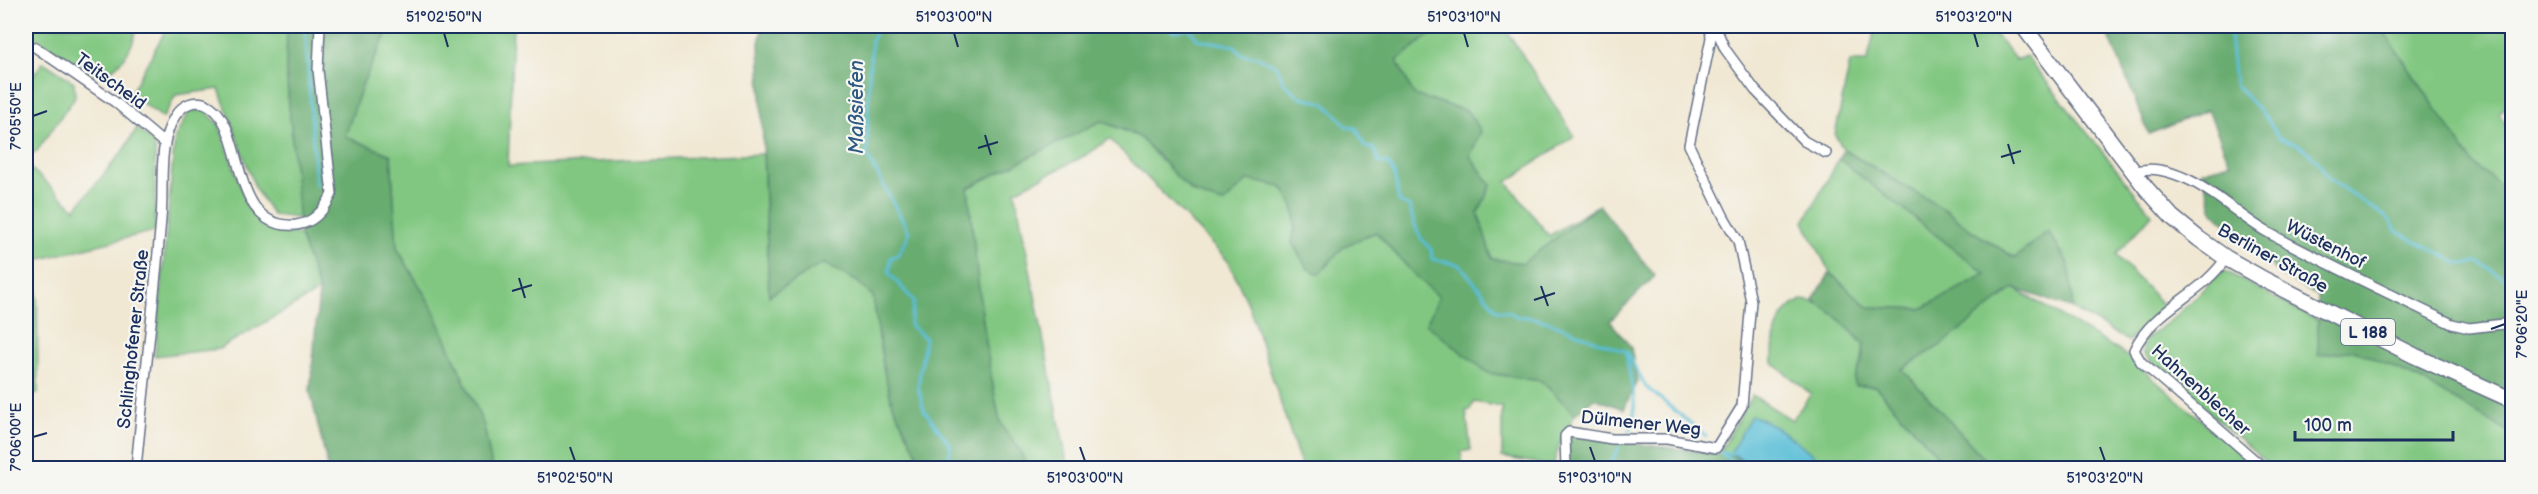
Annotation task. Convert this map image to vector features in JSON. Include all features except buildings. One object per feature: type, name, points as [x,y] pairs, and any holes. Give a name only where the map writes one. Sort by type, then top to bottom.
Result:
[{"type":"main road","name":"Berliner Straße","points":[[2023,26],[2133,172],[2172,217],[2226,258],[2415,356],[2512,400]]},
{"type":"street","name":"Schlinghofener Straße","points":[[136,468],[162,213],[165,144],[175,116],[185,105],[199,101],[212,106],[223,120],[253,204],[266,218],[283,225],[298,225],[312,220],[327,206],[332,194],[318,70],[320,26]]},
{"type":"street","name":"Dülmener Weg","points":[[1566,468],[1563,442],[1569,432],[1612,439],[1667,439],[1716,448],[1743,406],[1751,301],[1738,241],[1689,146],[1711,38],[1710,26]]},
{"type":"street","points":[[1715,26],[1725,49],[1755,90],[1804,141],[1826,153]]},
{"type":"street","name":"Teitscheid","points":[[36,47],[115,102],[165,144]]},
{"type":"street","name":"Wüstenhof","points":[[2133,172],[2148,169],[2162,170],[2194,182],[2265,231],[2334,268],[2452,324],[2469,328],[2512,323]]},
{"type":"street","name":"Hahnenblecher","points":[[2226,258],[2212,276],[2156,321],[2138,341],[2134,350],[2141,362],[2264,468]]},
{"type":"green space","points":[[26,26],[136,26],[132,43],[123,59],[109,71],[92,74],[26,32]]},
{"type":"green space","points":[[168,26],[287,26],[286,70],[299,218],[273,215],[256,190],[219,89],[176,95],[163,118],[130,94]]},
{"type":"green space","points":[[287,26],[390,26],[363,83],[345,136],[391,155],[397,248],[432,307],[484,426],[492,468],[328,468],[310,391],[319,291],[300,235],[286,70]]},
{"type":"green space","points":[[390,26],[513,26],[508,166],[763,154],[769,295],[823,263],[858,282],[873,296],[884,371],[892,403],[924,468],[492,468],[484,426],[432,307],[397,248],[391,155],[345,136],[363,83]]},
{"type":"green space","points":[[763,26],[1441,26],[1397,61],[1414,95],[1467,111],[1481,131],[1470,156],[1491,185],[1478,213],[1492,259],[1523,263],[1599,205],[1655,276],[1610,321],[1631,347],[1637,381],[1624,409],[1594,398],[1575,414],[1541,381],[1488,373],[1426,324],[1439,297],[1413,273],[1376,232],[1344,246],[1319,274],[1307,268],[1292,243],[1295,213],[1282,187],[1248,180],[1224,203],[1209,199],[1186,186],[1136,135],[1101,121],[968,188],[984,331],[993,388],[1001,424],[1022,453],[1025,468],[924,468],[892,403],[884,371],[873,296],[858,282],[823,263],[769,296],[759,43]]},
{"type":"green space","points":[[1441,26],[1504,26],[1574,136],[1507,182],[1549,236],[1599,205],[1523,263],[1492,259],[1478,213],[1491,185],[1470,156],[1467,111],[1414,95],[1397,61]]},
{"type":"green space","points":[[1876,26],[1988,26],[2016,60],[2026,56],[2152,214],[2116,255],[2164,306],[2128,341],[2073,309],[2069,265],[2048,231],[2015,258],[1969,229],[1946,210],[1844,150],[1835,135],[1850,62],[1867,62]]},
{"type":"green space","points":[[2105,26],[2380,26],[2473,163],[2512,195],[2512,434],[2419,379],[2355,350],[2318,355],[2318,296],[2281,275],[2213,211],[2202,171],[2230,163],[2208,110],[2149,134]]},
{"type":"green space","points":[[2380,26],[2512,26],[2512,101],[2499,114],[2512,132],[2512,195],[2473,164]]},
{"type":"green space","points":[[43,62],[74,82],[75,97],[37,151],[26,156],[26,85]]},
{"type":"green space","points":[[190,110],[205,110],[219,125],[248,208],[266,226],[300,235],[319,291],[219,349],[155,356],[175,137]]},
{"type":"green space","points":[[1101,121],[1139,137],[1192,192],[1224,203],[1248,179],[1282,187],[1295,213],[1292,243],[1319,273],[1344,246],[1376,232],[1413,273],[1439,297],[1427,324],[1488,373],[1541,381],[1575,414],[1560,443],[1553,466],[1502,457],[1502,407],[1474,402],[1470,410],[1466,411],[1471,450],[1461,452],[1463,468],[1302,468],[1249,306],[1228,261],[1110,139],[1088,154],[1015,191],[1068,468],[1025,468],[1022,453],[1001,424],[993,388],[984,331],[968,187]]},
{"type":"green space","points":[[137,128],[155,144],[155,231],[37,260],[38,394],[26,393],[26,164],[75,209],[123,151]]},
{"type":"green space","points":[[1844,150],[1946,210],[1969,229],[2015,258],[2048,231],[2069,265],[2073,309],[2014,288],[1941,345],[1902,369],[1988,463],[2009,463],[2015,468],[1949,468],[1875,386],[1856,386],[1854,380],[1862,361],[1864,344],[1836,316],[1813,300],[1830,273],[1868,307],[1921,309],[1986,274],[1839,159]]},
{"type":"green space","points":[[1839,159],[1986,274],[1922,309],[1868,307],[1830,273],[1804,222]]},
{"type":"green space","points":[[2223,270],[2318,321],[2319,355],[2355,350],[2419,379],[2508,429],[2512,434],[2512,468],[2272,468],[2143,354],[2144,341],[2175,317]]},
{"type":"green space","points":[[2014,288],[2123,353],[2257,468],[2015,468],[2009,463],[1988,463],[1902,369],[1941,345]]},
{"type":"green space","points":[[1801,300],[1819,304],[1828,309],[1864,345],[1862,361],[1854,380],[1862,386],[1875,386],[1949,468],[1743,468],[1721,450],[1752,395],[1792,420],[1811,394],[1773,363],[1775,336],[1781,319],[1793,305]]},
{"type":"green space","points":[[1577,432],[1612,441],[1732,455],[1749,468],[1562,468],[1563,442]]},
{"type":"water","points":[[1751,416],[1780,430],[1827,468],[1752,468],[1731,452]]},
{"type":"waterway","points":[[305,26],[316,185]]},
{"type":"waterway","name":"Maßsiefen","points":[[878,26],[872,40],[867,155],[909,232],[897,256],[891,257],[889,273],[914,301],[910,325],[925,338],[918,387],[924,410],[951,446],[946,467],[949,468]]},
{"type":"waterway","points":[[1166,26],[1173,31],[1190,29],[1197,39],[1235,46],[1241,54],[1258,57],[1277,66],[1283,81],[1298,96],[1324,103],[1347,127],[1356,128],[1365,147],[1373,148],[1377,154],[1378,162],[1389,164],[1394,173],[1399,202],[1410,207],[1417,230],[1431,249],[1432,259],[1460,265],[1497,310],[1510,312],[1517,317],[1528,317],[1555,324],[1626,351],[1646,387],[1706,436]]},
{"type":"waterway","points":[[2229,26],[2235,84],[2268,120],[2279,138],[2298,144],[2317,160],[2329,179],[2390,220],[2396,231],[2460,264],[2478,262],[2512,283]]},
{"type":"waterway","points":[[1626,353],[1634,405],[1634,416],[1628,434]]},
{"type":"waterway","points":[[1608,468],[1619,448]]},
{"type":"waterway","points":[[1720,453],[1733,453]]},
{"type":"waterway","points":[[1721,453],[1741,468]]}]
